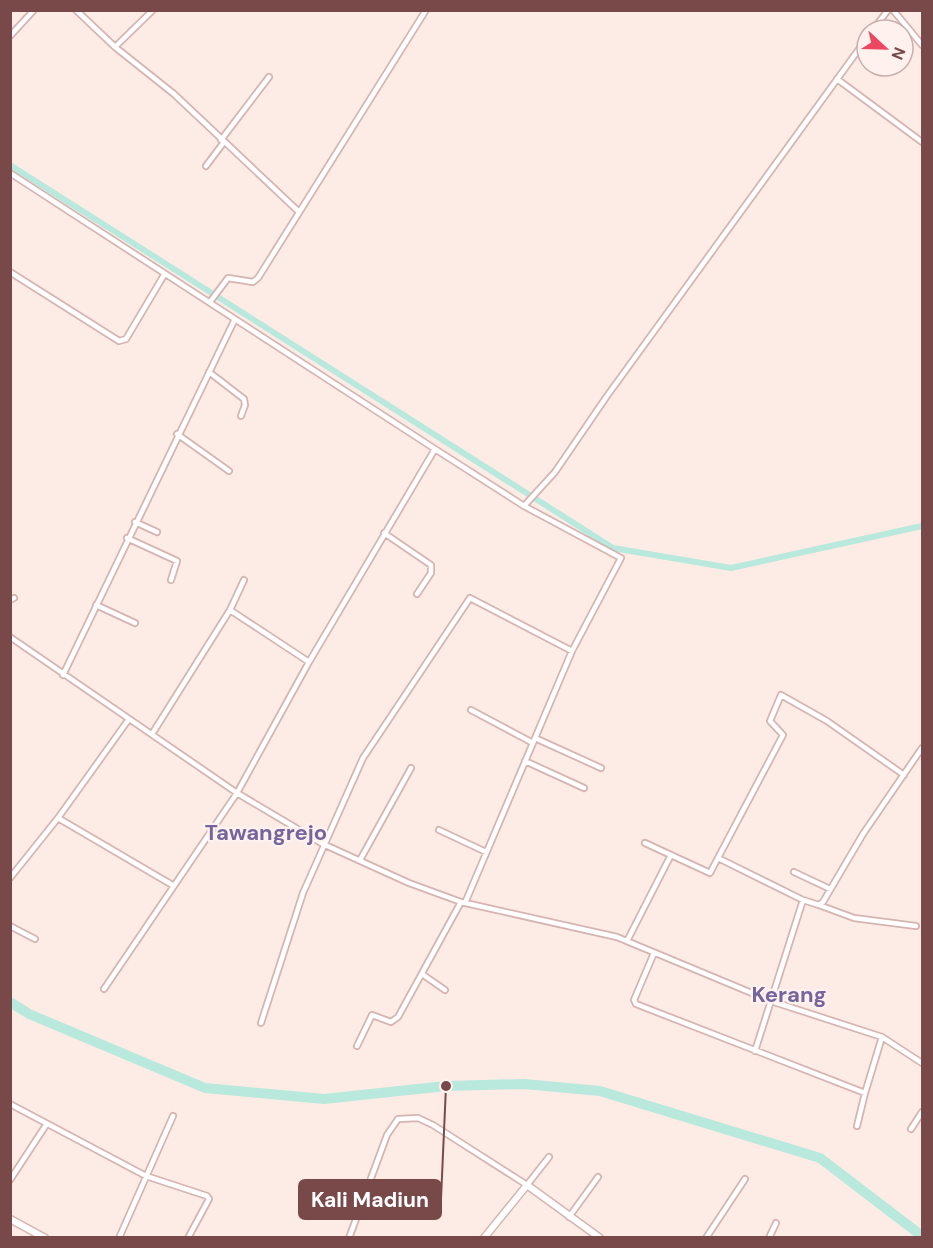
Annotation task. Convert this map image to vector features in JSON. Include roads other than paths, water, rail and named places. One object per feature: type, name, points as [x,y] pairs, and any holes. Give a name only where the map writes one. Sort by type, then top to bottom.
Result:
[{"type":"street","points":[[10,36],[34,10]]},
{"type":"street","points":[[76,10],[115,47],[174,94],[298,211]]},
{"type":"street","points":[[115,47],[153,10]]},
{"type":"street","points":[[210,301],[228,278],[256,280],[298,211],[346,141],[426,10]]},
{"type":"street","points":[[893,10],[922,45]]},
{"type":"street","points":[[525,504],[555,472],[607,396],[855,54]]},
{"type":"street","points":[[206,166],[269,77]]},
{"type":"street","points":[[837,79],[922,142]]},
{"type":"street","points":[[10,173],[164,274],[210,301],[234,321],[435,449],[525,504],[621,558],[572,651],[463,903],[396,1019],[391,1022],[372,1015],[357,1046]]},
{"type":"street","points":[[10,272],[119,340],[126,339],[164,274]]},
{"type":"street","points":[[63,675],[177,434],[234,321]]},
{"type":"street","points":[[209,372],[244,399],[245,405],[241,416]]},
{"type":"street","points":[[177,434],[229,471]]},
{"type":"street","points":[[104,989],[237,793],[309,662],[435,449]]},
{"type":"street","points":[[135,522],[157,532]]},
{"type":"street","points":[[384,533],[431,565],[431,573],[417,594]]},
{"type":"street","points":[[128,538],[177,561],[171,580]]},
{"type":"street","points":[[152,734],[231,610],[244,580]]},
{"type":"street","points":[[261,1023],[303,893],[363,758],[470,598],[572,651]]},
{"type":"street","points":[[96,605],[135,623]]},
{"type":"street","points":[[231,610],[309,662]]},
{"type":"street","points":[[10,637],[237,793],[323,844],[409,883],[463,903],[507,910],[627,941],[771,1001],[882,1037],[922,1064]]},
{"type":"street","points":[[645,843],[708,874],[783,735],[770,721],[781,695],[827,721],[904,775]]},
{"type":"street","points":[[471,710],[534,741],[600,768]]},
{"type":"street","points":[[10,878],[37,841],[58,818],[129,719]]},
{"type":"street","points":[[819,905],[863,834],[920,756],[922,748]]},
{"type":"street","points":[[525,761],[584,788]]},
{"type":"street","points":[[360,860],[411,768]]},
{"type":"street","points":[[58,818],[174,886]]},
{"type":"street","points":[[439,830],[486,852]]},
{"type":"street","points":[[627,941],[671,855]]},
{"type":"street","points":[[718,858],[803,900],[854,918],[916,926]]},
{"type":"street","points":[[794,872],[830,890]]},
{"type":"street","points":[[755,1051],[803,900]]},
{"type":"street","points":[[10,926],[35,939]]},
{"type":"street","points":[[654,953],[634,1002],[865,1093]]},
{"type":"street","points":[[422,974],[445,990]]},
{"type":"street","points":[[857,1126],[882,1037]]},
{"type":"street","points":[[10,1104],[146,1176],[209,1198],[188,1238]]},
{"type":"street","points":[[911,1129],[922,1112]]},
{"type":"street","points":[[119,1238],[173,1116]]},
{"type":"street","points":[[349,1238],[387,1135],[398,1119],[418,1118],[433,1125],[527,1185],[600,1238]]},
{"type":"street","points":[[10,1180],[46,1125]]},
{"type":"street","points":[[484,1238],[549,1157]]},
{"type":"street","points":[[569,1217],[598,1177]]},
{"type":"street","points":[[706,1238],[745,1179]]},
{"type":"street","points":[[10,1219],[45,1238]]},
{"type":"street","points":[[769,1238],[776,1223]]},
{"type":"waterway","points":[[10,165],[613,548],[731,568],[922,526]]},
{"type":"waterway","points":[[10,1002],[29,1014],[205,1088],[324,1099],[446,1086],[524,1084],[600,1091],[820,1158],[922,1236]]},
{"type":"place","name":"Kali Madiun","points":[[446,1086]]},
{"type":"district","name":"Tawangrejo","points":[[266,832]]},
{"type":"district","name":"Kerang","points":[[789,994]]}]
